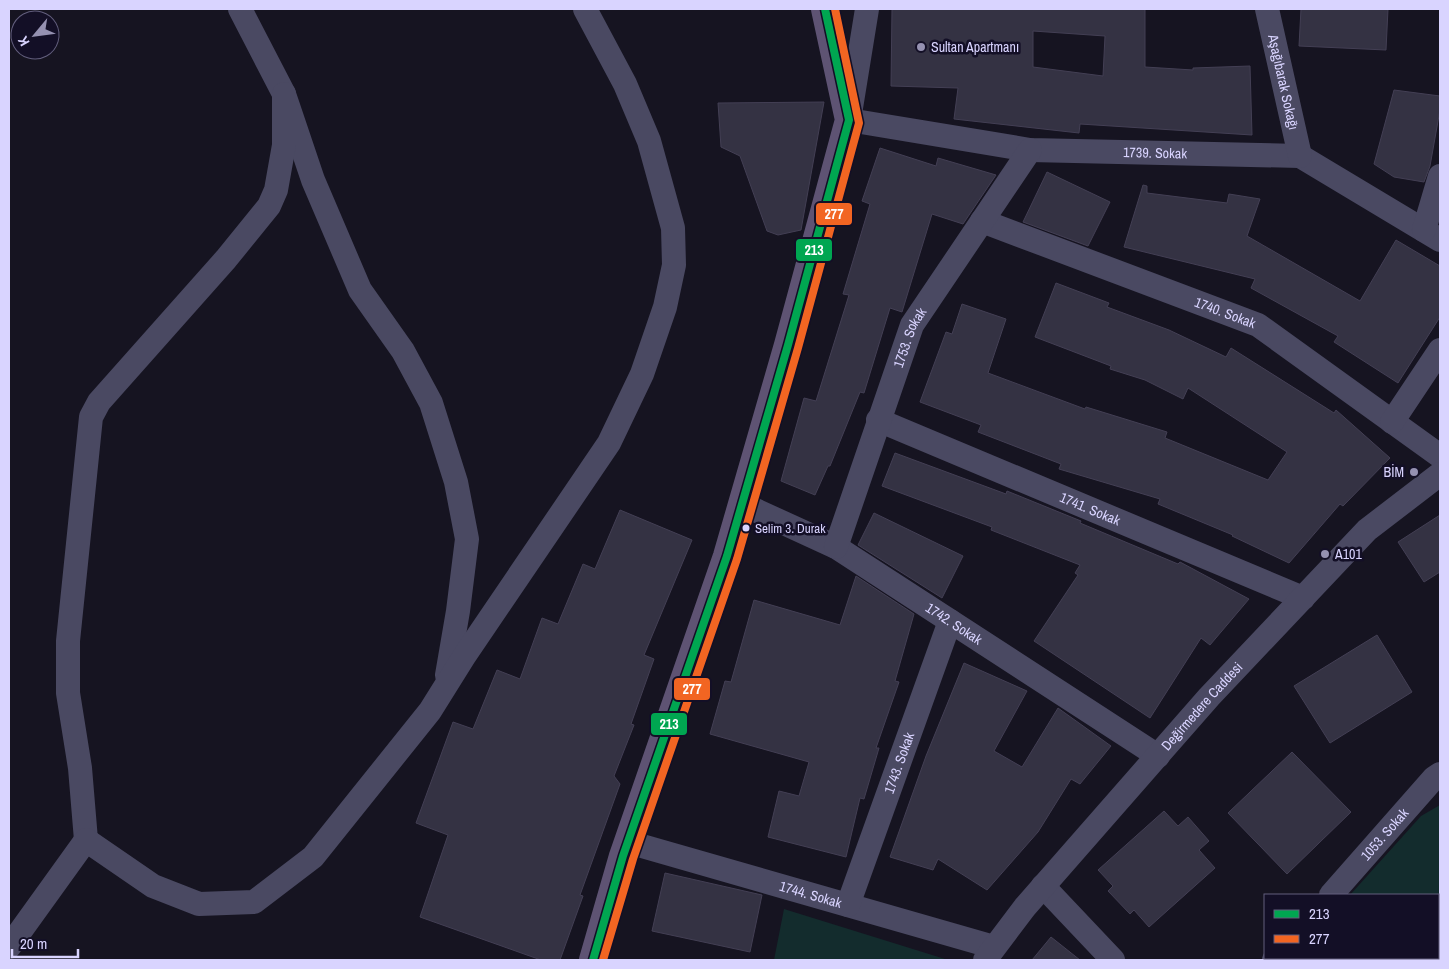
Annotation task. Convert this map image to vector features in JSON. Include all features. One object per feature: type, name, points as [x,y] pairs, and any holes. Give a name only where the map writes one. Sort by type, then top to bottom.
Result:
[{"type":"main road","points":[[593,960],[628,842],[727,556],[788,345],[849,120],[825,9]]},
{"type":"street","points":[[240,9],[284,94],[313,180],[360,290],[402,351],[431,403],[456,482],[467,538],[458,611],[444,688]]},
{"type":"street","points":[[86,840],[153,886],[199,904],[254,902],[313,857],[430,711],[609,443],[642,374],[665,307],[674,265],[673,228],[649,141],[626,84],[585,9]]},
{"type":"street","points":[[849,120],[867,9]]},
{"type":"street","name":"Aşağıbarak Sokağı","points":[[1267,9],[1300,156]]},
{"type":"street","points":[[9,947],[86,840],[80,768],[68,693],[68,642],[90,417],[99,402],[226,259],[269,206],[276,190],[284,145],[284,94]]},
{"type":"street","name":"1739. Sokak","points":[[849,120],[1030,150],[1300,156],[1432,235]]},
{"type":"street","name":"1753. Sokak","points":[[836,547],[912,325],[1030,150]]},
{"type":"street","points":[[1432,235],[1440,176]]},
{"type":"street","name":"1740. Sokak","points":[[982,221],[1258,324],[1440,456]]},
{"type":"street","points":[[1392,422],[1440,350]]},
{"type":"street","name":"1741. Sokak","points":[[878,420],[1303,598]]},
{"type":"street","name":"Değirmedere Caddesi","points":[[989,954],[1043,886],[1158,756],[1303,598],[1367,530],[1440,474]]},
{"type":"street","name":"1742. Sokak","points":[[742,504],[836,547],[1158,756]]},
{"type":"street","name":"1743. Sokak","points":[[848,905],[950,621]]},
{"type":"street","name":"1053. Sokak","points":[[1332,894],[1434,778],[1440,774]]},
{"type":"street","name":"1744. Sokak","points":[[628,842],[848,905],[989,954]]},
{"type":"street","points":[[1043,886],[1114,960]]},
{"type":"green space","points":[[1440,805],[1440,960],[1291,960],[1439,959],[1439,894],[1351,894],[1421,816]]},
{"type":"green space","points":[[784,909],[945,959],[774,960]]},
{"type":"building","points":[[892,9],[1145,9],[1145,67],[1193,70],[1193,68],[1250,66],[1252,135],[1080,124],[1079,133],[954,119],[958,88],[891,86]],"holes":[[[1033,31],[1105,36],[1103,76],[1033,67]]]},
{"type":"building","points":[[1301,9],[1388,9],[1386,50],[1299,46]]},
{"type":"building","points":[[1394,90],[1440,96],[1440,110],[1430,166],[1424,182],[1394,177],[1374,164]]},
{"type":"building","points":[[824,102],[801,230],[778,235],[767,231],[740,156],[721,147],[718,103]]},
{"type":"building","points":[[880,148],[936,166],[938,158],[996,175],[963,224],[932,214],[902,312],[890,308],[864,393],[860,392],[830,466],[828,466],[815,495],[781,481],[804,398],[816,401],[849,295],[843,294],[870,204],[862,201]]},
{"type":"building","points":[[1047,172],[1110,202],[1088,246],[1023,222]]},
{"type":"building","points":[[1143,185],[1147,186],[1147,193],[1227,203],[1229,194],[1260,199],[1247,236],[1360,301],[1396,240],[1440,266],[1440,317],[1398,383],[1334,342],[1338,336],[1251,288],[1255,279],[1124,247]]},
{"type":"building","points":[[1056,283],[1109,303],[1107,307],[1169,330],[1226,357],[1231,348],[1334,413],[1336,410],[1390,458],[1343,506],[1340,504],[1289,563],[1233,535],[1158,504],[1160,499],[1059,469],[1061,464],[978,432],[981,425],[920,402],[946,332],[952,334],[962,304],[1006,319],[988,373],[1085,409],[1086,407],[1167,432],[1165,438],[1268,480],[1287,452],[1188,388],[1183,399],[1145,380],[1110,369],[1111,366],[1035,337]]},
{"type":"building","points":[[895,453],[1006,494],[1007,491],[1081,521],[1080,523],[1178,564],[1180,562],[1249,599],[1210,645],[1201,638],[1150,718],[1034,641],[1078,575],[1075,573],[1080,565],[991,530],[992,527],[882,486]]},
{"type":"building","points":[[620,510],[692,540],[644,655],[654,659],[631,724],[634,725],[614,776],[620,784],[580,895],[583,896],[560,960],[541,960],[420,917],[448,835],[416,823],[453,722],[473,729],[497,670],[520,679],[542,618],[558,624],[583,564],[595,569]]},
{"type":"building","points":[[874,513],[963,556],[942,598],[858,545]]},
{"type":"building","points":[[1440,515],[1440,572],[1424,582],[1398,542]]},
{"type":"building","points":[[856,576],[914,614],[895,681],[899,682],[876,748],[879,748],[864,799],[860,798],[846,857],[768,837],[779,791],[799,796],[809,762],[710,734],[725,681],[731,682],[754,600],[840,625]]},
{"type":"building","points":[[1377,635],[1412,692],[1330,743],[1294,686]]},
{"type":"building","points":[[964,663],[1027,691],[994,751],[1022,767],[1058,708],[1111,746],[1080,784],[1071,779],[1038,832],[987,890],[938,859],[933,870],[890,857],[926,756]]},
{"type":"building","points":[[1292,752],[1351,812],[1287,874],[1228,813]]},
{"type":"building","points":[[1164,811],[1178,826],[1188,817],[1209,841],[1199,850],[1215,868],[1149,927],[1134,910],[1130,914],[1108,891],[1113,886],[1098,870]]},
{"type":"building","points":[[665,873],[762,895],[750,952],[652,931]]},
{"type":"building","points":[[1051,937],[1080,960],[1032,960]]},
{"type":"transit line","name":"213","points":[[593,960],[623,856],[727,556],[788,345],[849,120],[825,9]]},
{"type":"transit line","name":"277","points":[[603,960],[633,859],[737,559],[798,348],[859,123],[835,9]]},
{"type":"place","name":"Sultan Apartmanı","points":[[921,47]]},
{"type":"place","name":"BİM","points":[[1414,472]]},
{"type":"place","name":"Selim 3. Durak","points":[[746,528]]},
{"type":"place","name":"A101","points":[[1325,554]]}]
